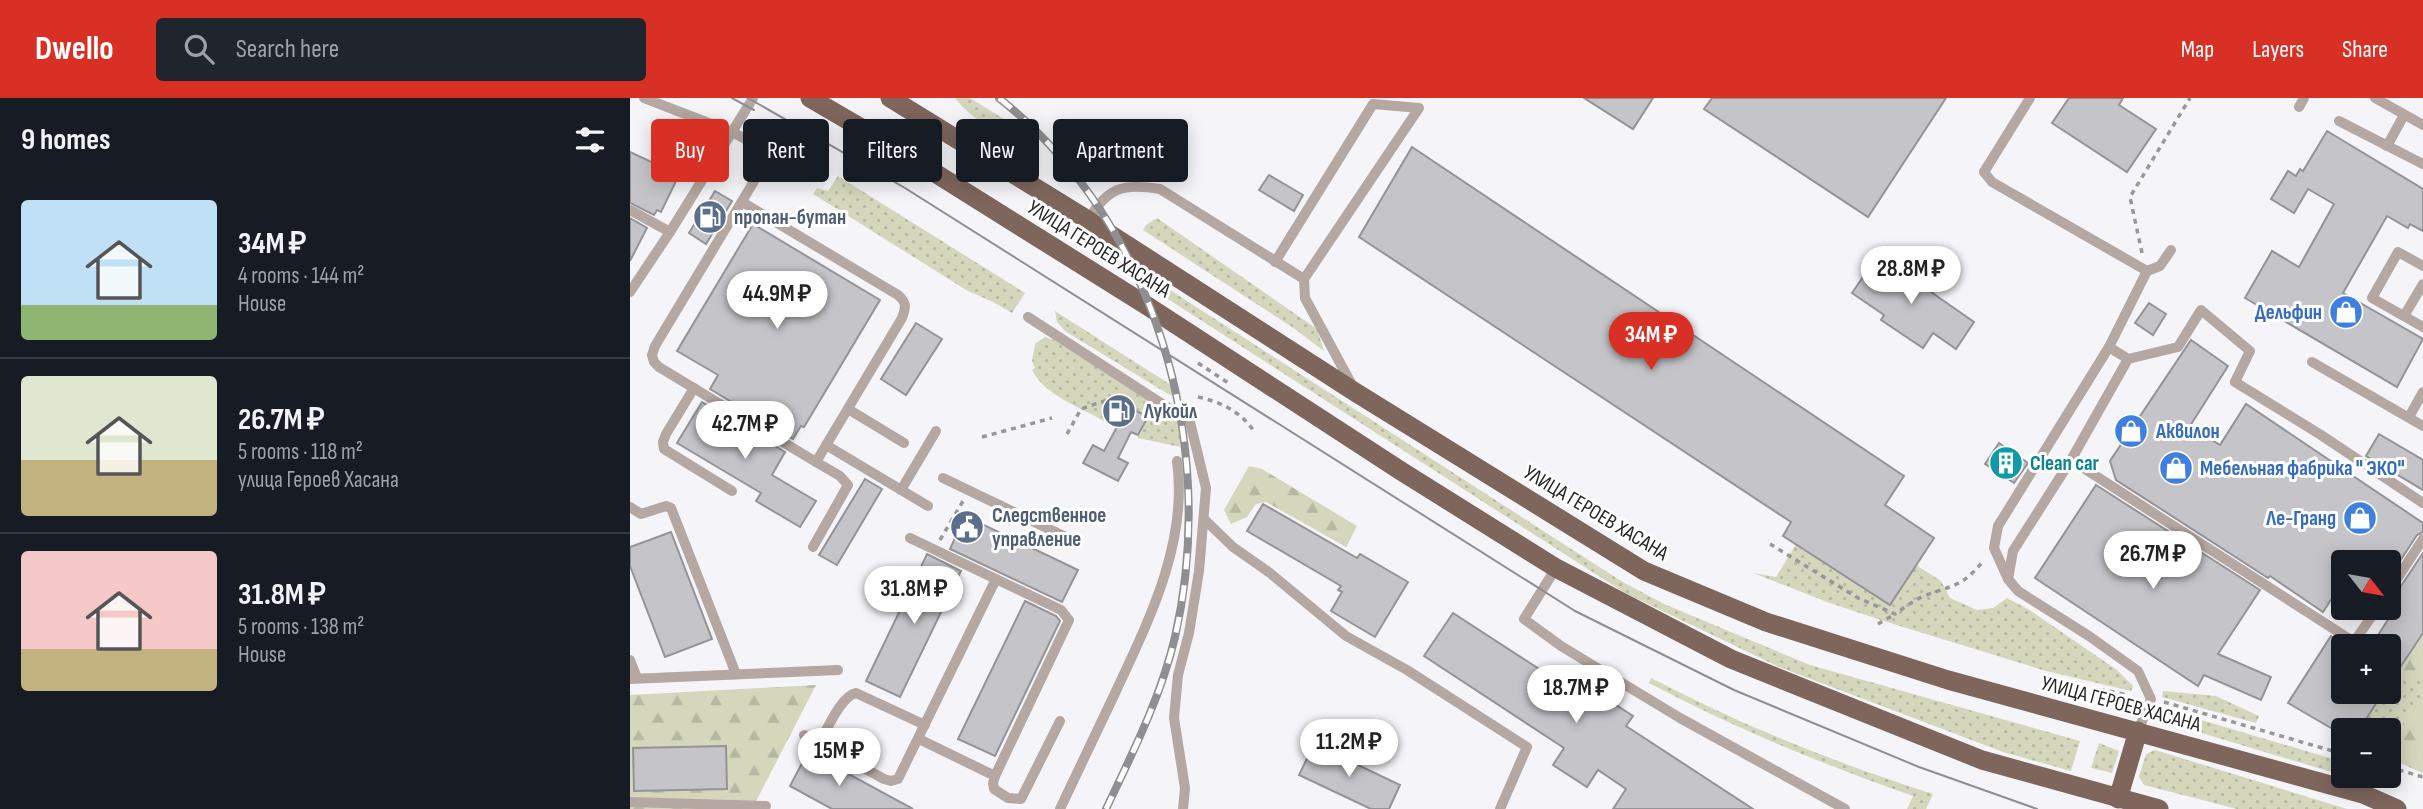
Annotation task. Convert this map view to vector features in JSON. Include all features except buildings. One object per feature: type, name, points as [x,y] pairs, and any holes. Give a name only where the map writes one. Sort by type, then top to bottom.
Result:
[{"type":"main road","name":"УЛИЦА ГЕРОЕВ ХАСАНА","points":[[810,98],[892,146],[1149,307],[1556,568],[1731,659],[1982,760],[2117,804],[2159,809]]},
{"type":"main road","name":"УЛИЦА ГЕРОЕВ ХАСАНА","points":[[890,98],[1644,571],[1766,622],[1948,680],[2363,794],[2397,809]]},
{"type":"main road","points":[[2117,804],[2138,732]]},
{"type":"lane","points":[[644,98],[743,138]]},
{"type":"lane","points":[[630,292],[753,98]]},
{"type":"lane","points":[[1355,392],[1305,298],[1304,279],[1426,98]]},
{"type":"lane","points":[[2029,98],[1984,172],[1993,181],[2147,271]]},
{"type":"lane","points":[[2375,98],[2423,125]]},
{"type":"lane","points":[[1275,262],[1373,104],[1419,108]]},
{"type":"lane","points":[[2387,146],[2404,115]]},
{"type":"lane","points":[[2339,121],[2423,164]]},
{"type":"lane","points":[[754,182],[652,355],[659,367],[846,480],[848,485],[813,547]]},
{"type":"lane","points":[[1088,220],[1097,205],[1116,189],[1134,184],[1160,189],[1304,279]]},
{"type":"lane","points":[[742,202],[904,300],[906,307],[902,318],[816,461]]},
{"type":"lane","points":[[630,210],[670,232]]},
{"type":"lane","points":[[2138,732],[2151,699],[2138,671],[2018,591],[2008,579],[1994,548],[1998,526],[2109,347],[2147,271],[2160,267],[2171,250]]},
{"type":"lane","points":[[2423,266],[2399,252],[2372,298],[2423,327]]},
{"type":"lane","points":[[2404,316],[2423,284]]},
{"type":"lane","points":[[2109,347],[2128,359],[2178,347],[2201,310],[2250,351],[2235,382],[2423,503]]},
{"type":"lane","points":[[1028,317],[1190,422],[1206,488],[1199,571],[1178,675],[1174,718],[1185,788],[1183,809]]},
{"type":"lane","points":[[2008,579],[2012,551],[2071,460],[2128,359]]},
{"type":"lane","points":[[2312,362],[2423,426]]},
{"type":"lane","points":[[694,388],[666,434],[664,449],[732,491]]},
{"type":"lane","points":[[2409,417],[2423,391]]},
{"type":"lane","points":[[848,409],[904,443]]},
{"type":"lane","points":[[901,490],[936,431]]},
{"type":"lane","points":[[826,445],[928,506]]},
{"type":"lane","points":[[2071,460],[2354,642],[2369,620]]},
{"type":"lane","points":[[1060,809],[1162,587],[1175,537],[1180,482],[1177,461]]},
{"type":"lane","points":[[943,478],[1072,540]]},
{"type":"lane","points":[[630,519],[666,506],[675,513],[736,674]]},
{"type":"lane","points":[[630,507],[641,514]]},
{"type":"lane","points":[[1204,519],[1233,547],[1270,573],[1346,636],[1407,670],[1527,747],[1500,809]]},
{"type":"lane","points":[[910,538],[1061,610],[1069,620],[995,776],[994,789],[1008,798],[1021,799],[1060,721]]},
{"type":"lane","points":[[2401,573],[2423,540]]},
{"type":"lane","points":[[1556,568],[1524,619],[1561,646],[1680,718],[1845,809]]},
{"type":"lane","points":[[804,735],[891,781],[898,779],[996,579]]},
{"type":"lane","points":[[630,660],[634,678],[838,670]]},
{"type":"lane","points":[[819,743],[849,694],[856,693],[925,725]]},
{"type":"lane","points":[[919,739],[995,776]]},
{"type":"lane","points":[[630,802],[766,806]]},
{"type":"path","points":[[2147,271],[2130,197],[2190,98]]},
{"type":"path","points":[[1198,363],[1236,388]]},
{"type":"path","points":[[1067,434],[1081,408],[1113,398],[1137,398],[1145,392]]},
{"type":"path","points":[[1198,397],[1217,401],[1246,419],[1255,433]]},
{"type":"path","points":[[982,437],[1052,418]]},
{"type":"path","points":[[934,549],[969,491]]},
{"type":"path","points":[[1770,544],[1858,598],[1895,614]]},
{"type":"path","points":[[1878,624],[1922,596],[1948,590],[1970,578],[1994,548]]},
{"type":"path","points":[[2099,705],[2103,690],[2128,695]]},
{"type":"path","points":[[2162,702],[2331,751]]},
{"type":"path","points":[[2401,771],[2423,778]]},
{"type":"green space","points":[[955,98],[970,98],[1004,119],[977,119]]},
{"type":"green space","points":[[838,176],[843,182],[848,182],[1025,293],[1012,313],[968,291],[813,194],[817,188],[828,191]]},
{"type":"green space","points":[[1157,218],[1317,329],[1324,351],[1292,327],[1143,230]]},
{"type":"green space","points":[[1139,270],[1621,581],[1664,604],[1810,665],[2080,741],[2071,771],[2003,752],[1779,667],[1625,593],[1143,283]]},
{"type":"green space","points":[[1055,311],[1174,387],[1175,396],[1065,331],[1057,322]]},
{"type":"green space","points":[[1045,337],[1174,414],[1179,419],[1180,447],[1138,438],[1149,416],[1116,399],[1104,421],[1045,387],[1032,370],[1035,368],[1032,361],[1035,344]]},
{"type":"green space","points":[[1249,466],[1262,469],[1357,526],[1346,547],[1266,502],[1256,504],[1247,517],[1231,524],[1224,510]]},
{"type":"green space","points":[[1796,544],[1890,605],[1916,565],[1941,581],[1950,598],[1977,610],[1993,608],[2007,598],[2028,609],[2117,670],[2133,686],[2131,691],[2046,671],[1887,622],[1753,573],[1776,577]]},
{"type":"green space","points":[[2423,633],[2423,773],[2401,763],[2401,718],[2367,718],[2376,704],[2401,704],[2401,666]]},
{"type":"green space","points":[[2423,633],[2423,681],[2401,681],[2401,665]]},
{"type":"green space","points":[[1651,678],[1719,712],[1789,742],[1933,794],[1926,809],[1907,809],[1913,796],[1746,730],[1649,683]]},
{"type":"green space","points":[[816,685],[752,809],[630,809],[630,695]]},
{"type":"green space","points":[[2163,691],[2216,696],[2259,716],[2256,723],[2162,697]]},
{"type":"green space","points":[[2423,706],[2423,773],[2401,763],[2401,729],[2415,707]]},
{"type":"green space","points":[[2161,708],[2331,758],[2331,772],[2165,722],[2159,712]]},
{"type":"green space","points":[[2099,743],[2119,751],[2112,773],[2091,768]]},
{"type":"green space","points":[[2155,750],[2347,809],[2237,809],[2144,785],[2139,777],[2146,754]]},
{"type":"tram line","points":[[732,98],[754,110]]},
{"type":"tram line","points":[[748,98],[905,188],[1575,611],[1734,690],[1919,767],[2037,809]]},
{"type":"railway","points":[[999,98],[1053,149],[1099,208],[1135,273],[1162,342],[1180,415],[1188,489],[1187,564],[1175,637],[1154,703],[1106,809]]},
{"type":"place","name":"пропан-бутан","points":[[710,217]]},
{"type":"place","name":"Дельфин","points":[[2346,312]]},
{"type":"place","name":"Лукойл","points":[[1119,411]]},
{"type":"place","name":"Аквилон","points":[[2131,431]]},
{"type":"place","name":"Clean car","points":[[2006,463]]},
{"type":"place","name":"Мебельная фабрика \" ЭКО\"","points":[[2176,468]]},
{"type":"place","name":"Ле-Гранд","points":[[2360,518]]},
{"type":"place","name":"Следственное управление","points":[[967,527]]}]
